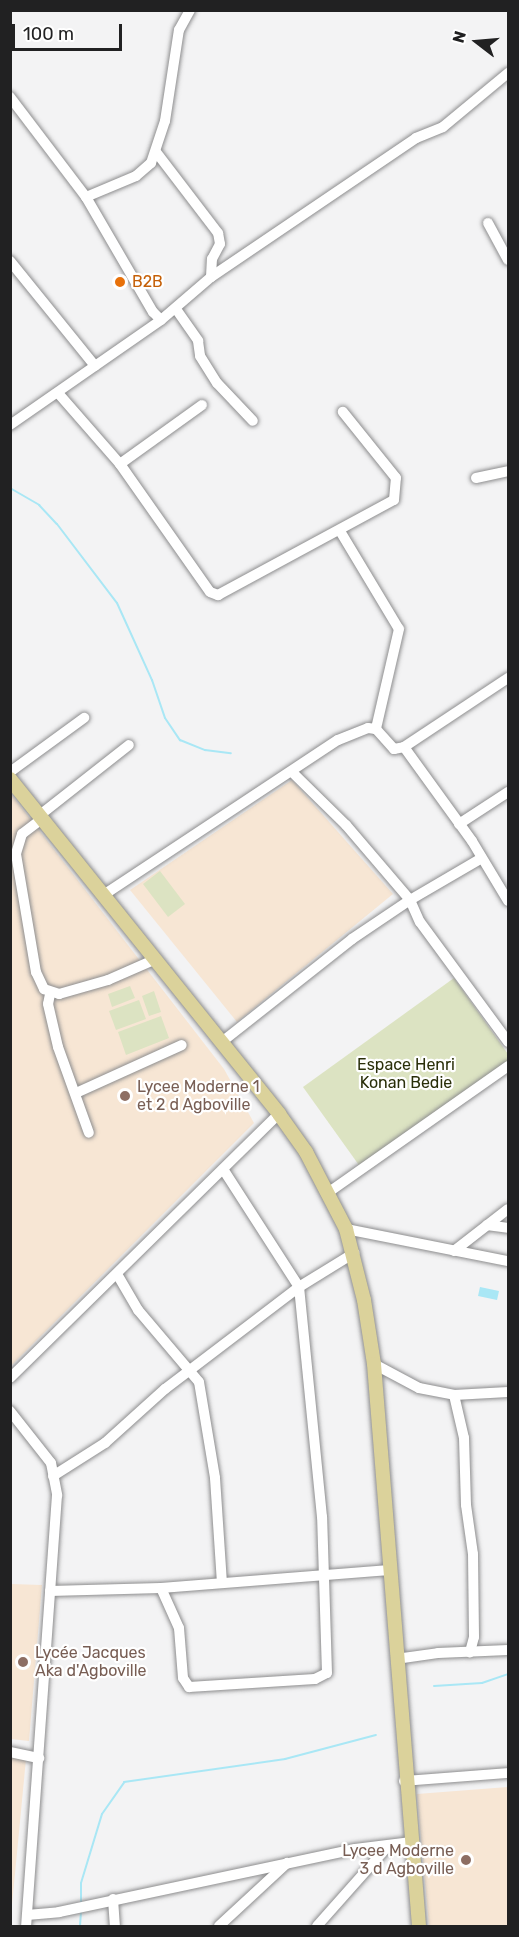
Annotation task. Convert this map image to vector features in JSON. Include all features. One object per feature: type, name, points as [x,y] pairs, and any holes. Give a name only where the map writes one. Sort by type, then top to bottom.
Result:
[{"type":"main road","points":[[10,779],[105,894],[279,1114],[329,1192],[346,1229],[354,1253],[375,1364],[404,1781],[419,1926]]},
{"type":"street","points":[[86,197],[145,171],[156,152],[179,30],[190,10]]},
{"type":"street","points":[[10,425],[162,320],[211,277],[416,138],[442,127],[508,73]]},
{"type":"street","points":[[10,97],[86,197],[153,312],[162,320]]},
{"type":"street","points":[[156,152],[218,233],[220,244],[212,259],[211,277]]},
{"type":"street","points":[[488,223],[508,260]]},
{"type":"street","points":[[10,261],[94,366]]},
{"type":"street","points":[[176,309],[198,341],[200,356],[217,383],[254,422]]},
{"type":"street","points":[[58,393],[120,464],[210,592],[218,595],[394,500],[398,489],[396,478],[343,412]]},
{"type":"street","points":[[120,464],[202,405]]},
{"type":"street","points":[[476,478],[508,471]]},
{"type":"street","points":[[340,531],[399,629],[376,729]]},
{"type":"street","points":[[376,729],[394,749],[404,747],[508,678]]},
{"type":"street","points":[[10,772],[84,718]]},
{"type":"street","points":[[105,894],[353,733],[376,729]]},
{"type":"street","points":[[50,994],[39,982],[36,972],[14,841],[129,745]]},
{"type":"street","points":[[404,747],[482,858],[508,901]]},
{"type":"street","points":[[292,772],[345,825],[410,900],[420,922],[508,1042]]},
{"type":"street","points":[[459,824],[508,792]]},
{"type":"street","points":[[223,1041],[352,939],[410,900],[482,858]]},
{"type":"street","points":[[50,994],[108,980],[156,959]]},
{"type":"street","points":[[50,994],[48,1004],[58,1047],[89,1133]]},
{"type":"street","points":[[76,1093],[182,1045]]},
{"type":"street","points":[[329,1192],[508,1066]]},
{"type":"street","points":[[10,1378],[279,1114]]},
{"type":"street","points":[[161,1588],[179,1628],[185,1684],[323,1678],[329,1667],[314,1411],[299,1287],[222,1169]]},
{"type":"street","points":[[454,1251],[508,1209]]},
{"type":"street","points":[[487,1226],[508,1228]]},
{"type":"street","points":[[346,1229],[508,1261]]},
{"type":"street","points":[[53,1476],[105,1443],[190,1371],[299,1287],[354,1253]]},
{"type":"street","points":[[117,1274],[138,1310],[200,1382],[207,1409],[222,1583]]},
{"type":"street","points":[[375,1364],[419,1388],[453,1395],[508,1392]]},
{"type":"street","points":[[453,1395],[464,1438],[466,1505],[473,1554],[474,1637],[470,1652]]},
{"type":"street","points":[[10,1412],[51,1463],[56,1530],[27,1921],[113,1899],[286,1863],[412,1842]]},
{"type":"street","points":[[50,1591],[161,1588],[324,1577],[389,1570]]},
{"type":"street","points":[[396,1659],[508,1650]]},
{"type":"street","points":[[10,1752],[39,1758]]},
{"type":"street","points":[[404,1781],[508,1773]]},
{"type":"street","points":[[317,1926],[388,1846]]},
{"type":"street","points":[[219,1926],[286,1863]]},
{"type":"street","points":[[113,1899],[115,1926]]},
{"type":"shaded area","points":[[292,780],[393,894],[237,1022],[130,890]]},
{"type":"shaded area","name":"Lycee Moderne 1 et 2 d Agboville","points":[[11,794],[224,1069],[254,1123],[11,1366]]},
{"type":"shaded area","name":"Lycée Jacques Aka d'Agboville","points":[[11,1584],[42,1585],[29,1741],[11,1739]]},
{"type":"shaded area","points":[[11,1757],[26,1759],[11,1915]]},
{"type":"shaded area","name":"Lycee Moderne 3 d Agboville","points":[[508,1787],[508,1926],[429,1926],[417,1794]]},
{"type":"green space","points":[[160,871],[185,904],[168,917],[143,884]]},
{"type":"green space","name":"Espace Henri Konan Bedie","points":[[454,978],[508,1054],[508,1062],[361,1168],[303,1087]]},
{"type":"green space","points":[[130,986],[135,998],[112,1007],[108,994]]},
{"type":"green space","points":[[154,991],[161,1012],[149,1016],[142,996]]},
{"type":"green space","points":[[139,1000],[146,1019],[116,1030],[109,1011]]},
{"type":"green space","points":[[161,1016],[169,1038],[126,1055],[118,1032]]},
{"type":"water","points":[[480,1287],[499,1291],[497,1300],[478,1296]]},
{"type":"waterway","points":[[10,488],[39,505],[57,524],[117,603],[152,680],[165,718],[180,740],[205,750],[231,753]]},
{"type":"waterway","points":[[434,1686],[482,1683],[508,1674]]},
{"type":"waterway","points":[[81,1905],[81,1883],[102,1814],[124,1782],[285,1759],[376,1735]]},
{"type":"waterway","points":[[80,1926],[81,1910]]},
{"type":"place","name":"B2B","points":[[120,282]]},
{"type":"place","name":"Lycee Moderne 1 et 2 d Agboville","points":[[125,1096]]},
{"type":"place","name":"Lycée Jacques Aka d'Agboville","points":[[23,1662]]},
{"type":"place","name":"Lycee Moderne 3 d Agboville","points":[[466,1860]]}]
